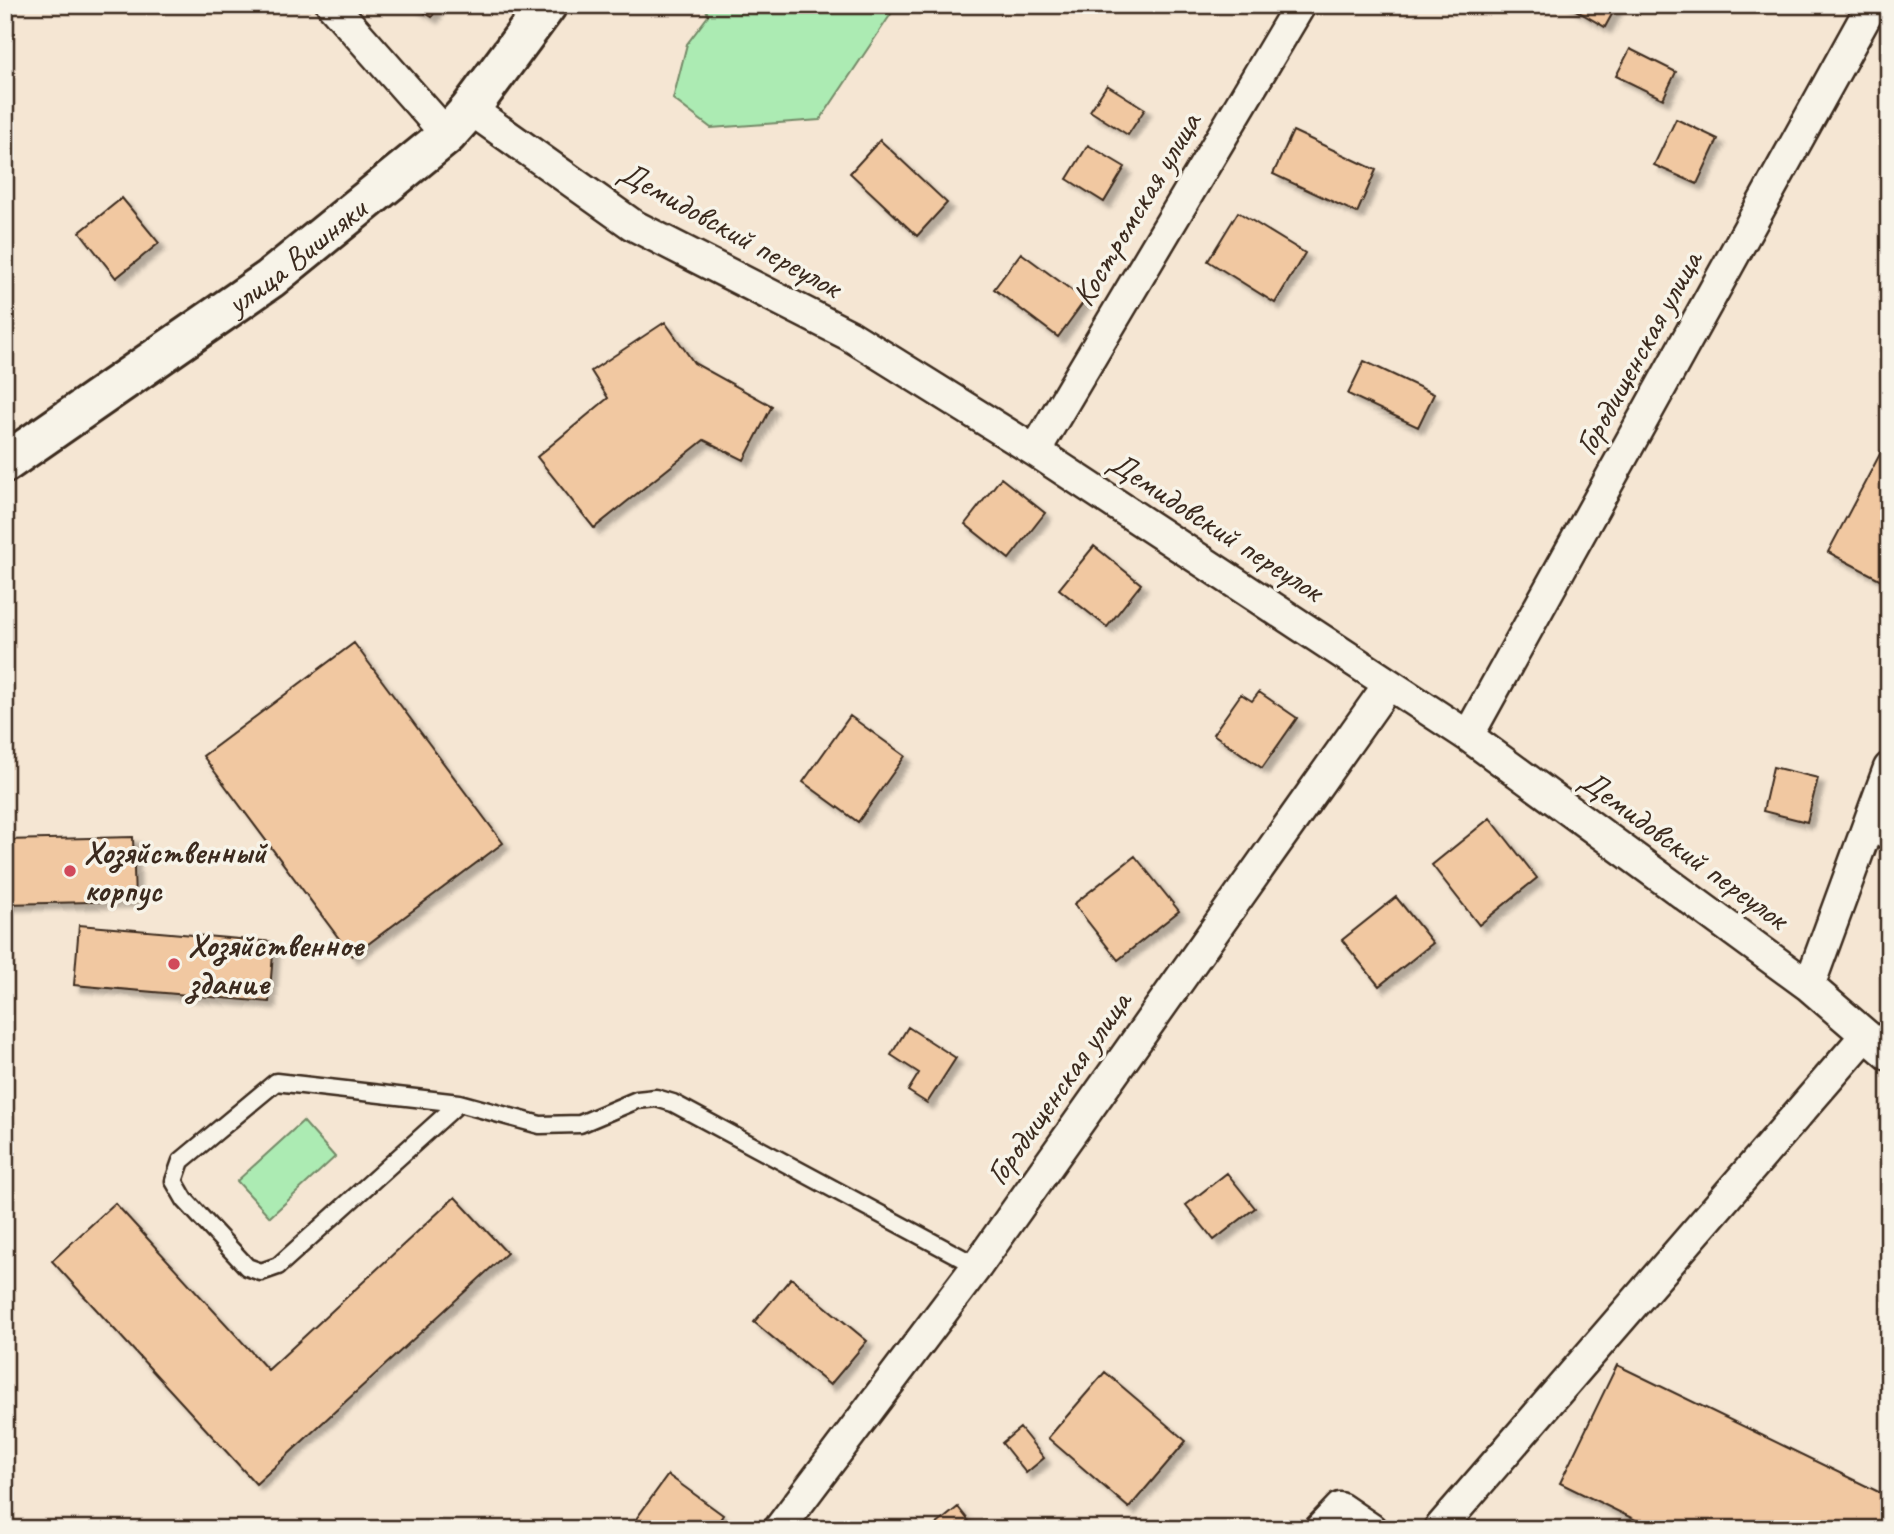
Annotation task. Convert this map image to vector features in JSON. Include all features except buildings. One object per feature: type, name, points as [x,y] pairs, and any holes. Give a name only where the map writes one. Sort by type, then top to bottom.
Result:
[{"type":"street","name":"Демидовский переулок","points":[[332,5],[458,122],[633,225],[849,335],[1035,451],[1468,736],[1809,986],[1889,1055]]},
{"type":"street","name":"улица Вишняки","points":[[5,463],[270,279],[458,122],[547,5]]},
{"type":"street","name":"Костромская улица","points":[[1035,451],[1300,5]]},
{"type":"street","name":"Городищенская улица","points":[[1468,736],[1872,5]]},
{"type":"street","name":"Городищенская улица","points":[[779,1529],[977,1266],[1389,684]]},
{"type":"street","points":[[1809,986],[1878,835],[1889,768]]},
{"type":"street","points":[[1439,1529],[1866,1035]]},
{"type":"street","points":[[1330,1518],[1371,1529]]},
{"type":"lane","points":[[459,1103],[278,1266],[261,1272],[247,1267],[186,1200],[174,1181],[181,1161],[276,1082],[459,1103],[540,1125],[580,1124],[637,1100],[656,1098],[673,1103],[977,1266]]},
{"type":"green space","points":[[705,5],[897,5],[820,120],[711,128],[673,99],[687,44],[708,16]]},
{"type":"green space","points":[[303,1121],[335,1157],[270,1217],[237,1181]]},
{"type":"place","name":"Хозяйственный корпус","points":[[70,871]]},
{"type":"place","name":"Хозяйственное здание","points":[[174,964]]}]
